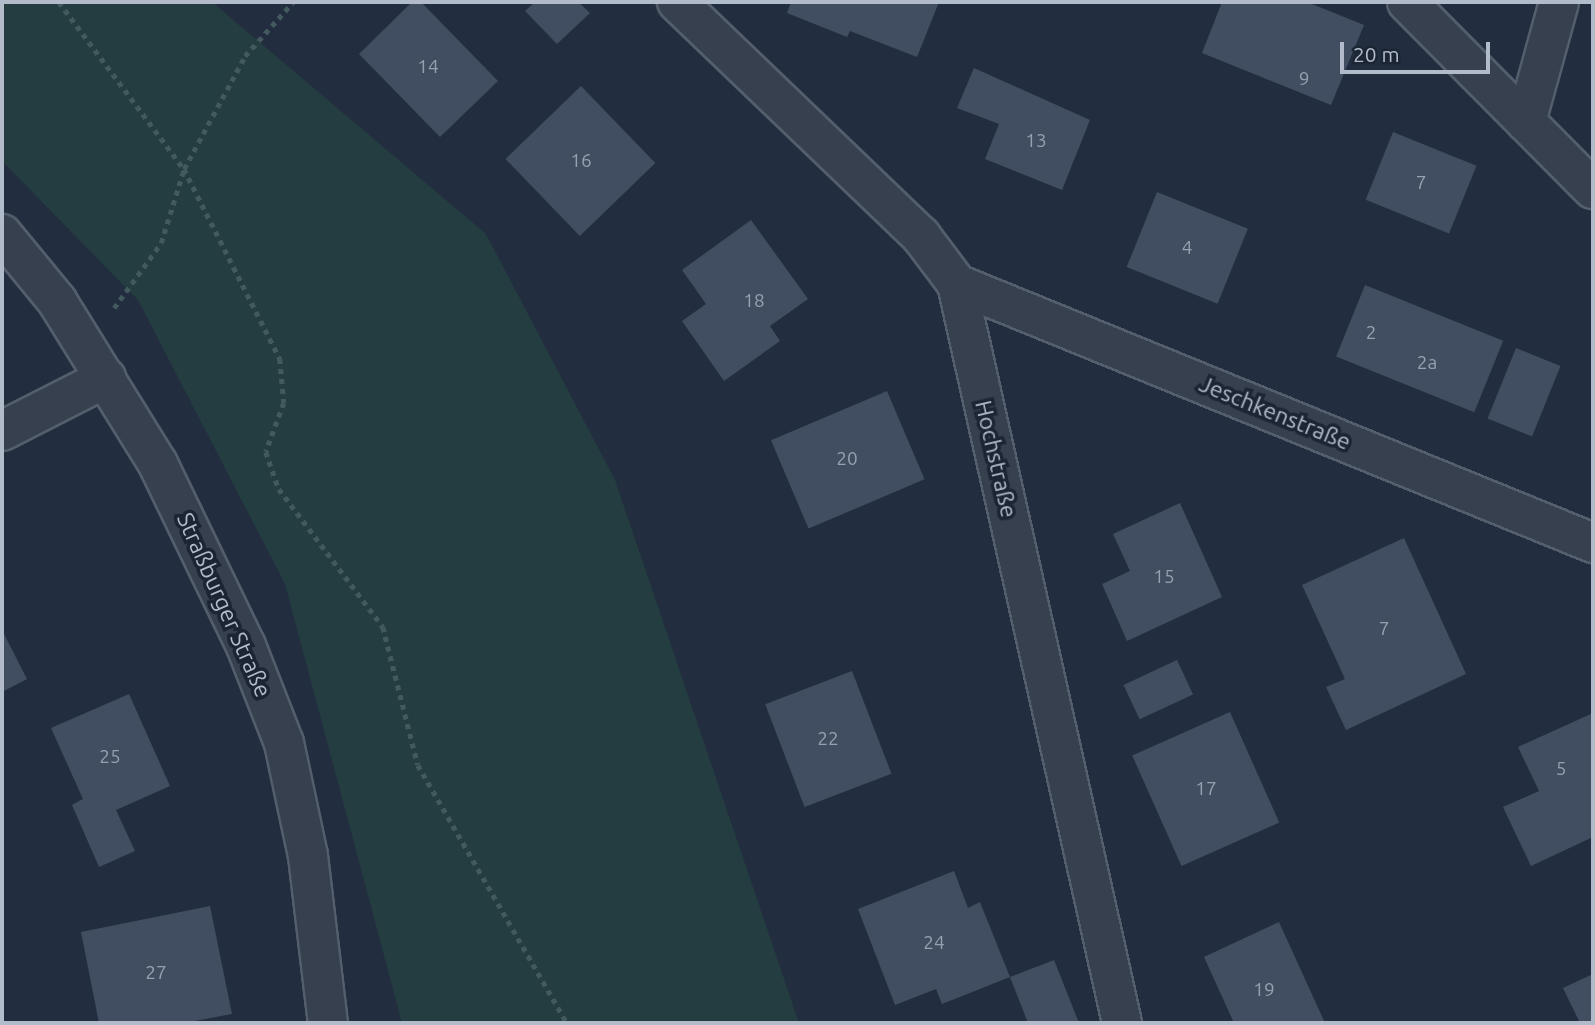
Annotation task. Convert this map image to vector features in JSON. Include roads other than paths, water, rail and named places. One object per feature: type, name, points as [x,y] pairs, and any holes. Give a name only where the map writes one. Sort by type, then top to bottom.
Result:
[{"type":"street","name":"Hochstraße","points":[[677,2],[921,236],[957,284],[1122,1023]]},
{"type":"street","points":[[1407,2],[1593,189]]},
{"type":"street","points":[[1526,122],[1559,2]]},
{"type":"street","name":"Straßburger Straße","points":[[2,234],[57,301],[106,378],[204,554],[284,743],[309,856],[328,1023]]},
{"type":"street","name":"Jeschkenstraße","points":[[957,284],[1593,542]]},
{"type":"street","points":[[2,431],[106,378]]}]
